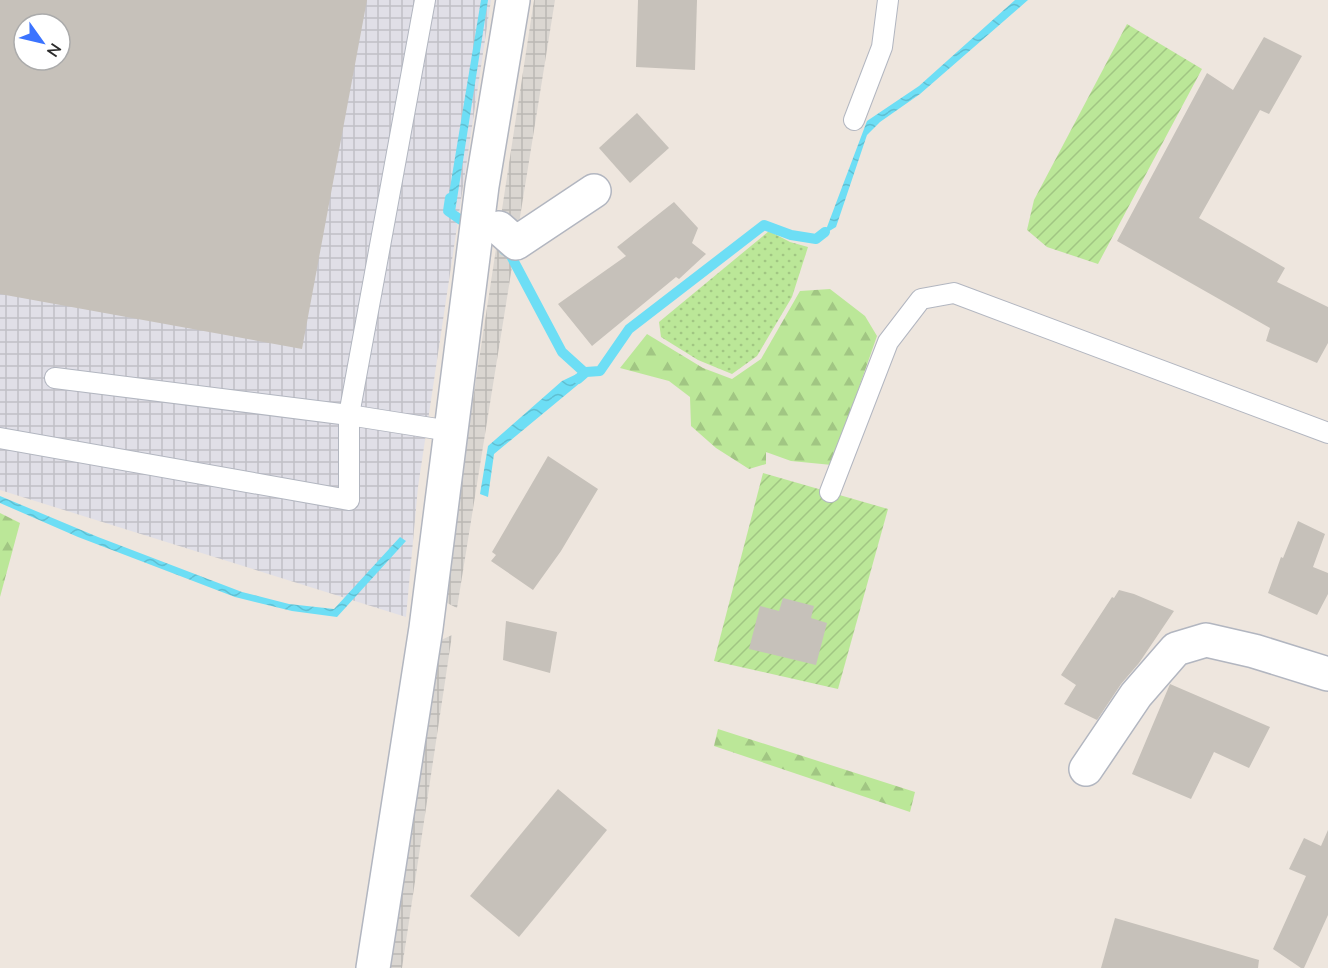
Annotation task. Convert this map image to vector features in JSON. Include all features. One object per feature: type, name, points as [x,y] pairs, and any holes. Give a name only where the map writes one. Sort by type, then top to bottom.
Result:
[{"type":"street","points":[[373,968],[426,628],[482,186],[513,0]]},
{"type":"street","points":[[498,228],[516,243],[594,191]]},
{"type":"street","points":[[1086,769],[1136,695],[1176,649],[1206,640],[1254,651],[1328,675]]},
{"type":"lane","points":[[0,438],[349,500],[349,415],[425,0]]},
{"type":"lane","points":[[854,120],[882,47],[888,0]]},
{"type":"lane","points":[[830,492],[888,342],[921,299],[954,293],[1328,433]]},
{"type":"lane","points":[[55,378],[450,430]]},
{"type":"shaded area","points":[[0,0],[491,0],[418,487],[406,617],[0,490]]},
{"type":"shaded area","points":[[534,0],[555,0],[457,608],[445,602],[461,478]]},
{"type":"shaded area","points":[[452,635],[402,968],[387,968],[439,641]]},
{"type":"green space","points":[[1127,24],[1202,69],[1098,264],[1047,247],[1027,230],[1034,200]]},
{"type":"green space","points":[[769,231],[790,242],[808,247],[792,297],[757,356],[732,374],[698,360],[661,337],[659,322]]},
{"type":"green space","points":[[830,289],[865,316],[877,336],[832,465],[791,461],[766,452],[766,464],[749,469],[716,448],[691,426],[690,397],[669,381],[620,368],[647,334],[703,368],[732,379],[761,359],[800,291]]},
{"type":"green space","points":[[763,473],[888,509],[838,689],[714,661]]},
{"type":"green space","points":[[0,513],[20,523],[0,597]]},
{"type":"green space","points":[[718,729],[915,792],[910,812],[714,746]]},
{"type":"water","points":[[481,0],[488,0],[455,212],[446,212]]},
{"type":"water","points":[[1015,0],[1028,0],[920,94],[880,122],[867,135],[836,227],[816,239],[827,227],[867,121],[919,86]]},
{"type":"water","points":[[583,371],[592,373],[494,454],[488,497],[480,494],[488,446],[562,381]]},
{"type":"water","points":[[0,496],[98,537],[242,592],[289,604],[334,609],[400,537],[406,541],[337,617],[292,611],[235,597],[78,537],[0,503]]},
{"type":"building","points":[[0,0],[367,0],[302,349],[0,294]]},
{"type":"building","points":[[638,0],[697,0],[695,70],[636,67]]},
{"type":"building","points":[[1264,37],[1302,56],[1269,114],[1260,110],[1199,218],[1285,268],[1277,282],[1328,307],[1328,343],[1317,363],[1266,341],[1270,328],[1117,241],[1207,73],[1233,90]]},
{"type":"building","points":[[637,113],[669,148],[630,183],[599,148]]},
{"type":"building","points":[[674,202],[698,228],[692,243],[706,254],[679,279],[676,277],[592,346],[558,304],[626,256],[617,247]]},
{"type":"building","points":[[548,456],[598,489],[561,551],[533,590],[491,561],[496,555],[492,552]]},
{"type":"building","points":[[1298,521],[1325,534],[1313,567],[1328,573],[1328,594],[1317,615],[1268,593],[1281,557],[1283,558]]},
{"type":"building","points":[[1119,590],[1174,611],[1097,720],[1064,704],[1076,685],[1061,675],[1112,597],[1114,598]]},
{"type":"building","points":[[783,598],[814,606],[811,618],[827,623],[816,665],[749,649],[760,606],[779,611]]},
{"type":"building","points":[[506,621],[557,632],[550,673],[503,660]]},
{"type":"building","points":[[1170,684],[1270,727],[1249,768],[1214,752],[1191,799],[1132,774]]},
{"type":"building","points":[[558,789],[607,830],[519,937],[470,896]]},
{"type":"building","points":[[1328,830],[1328,915],[1304,968],[1301,968],[1273,949],[1306,876],[1289,869],[1304,838],[1321,846]]},
{"type":"building","points":[[1115,918],[1259,960],[1258,968],[1101,968]]},
{"type":"waterway","points":[[450,198],[448,211],[471,227]]},
{"type":"waterway","points":[[578,379],[586,372],[600,371],[629,329],[764,225],[791,235],[816,239],[825,232]]},
{"type":"waterway","points":[[504,250],[510,254],[562,352],[583,371]]}]
